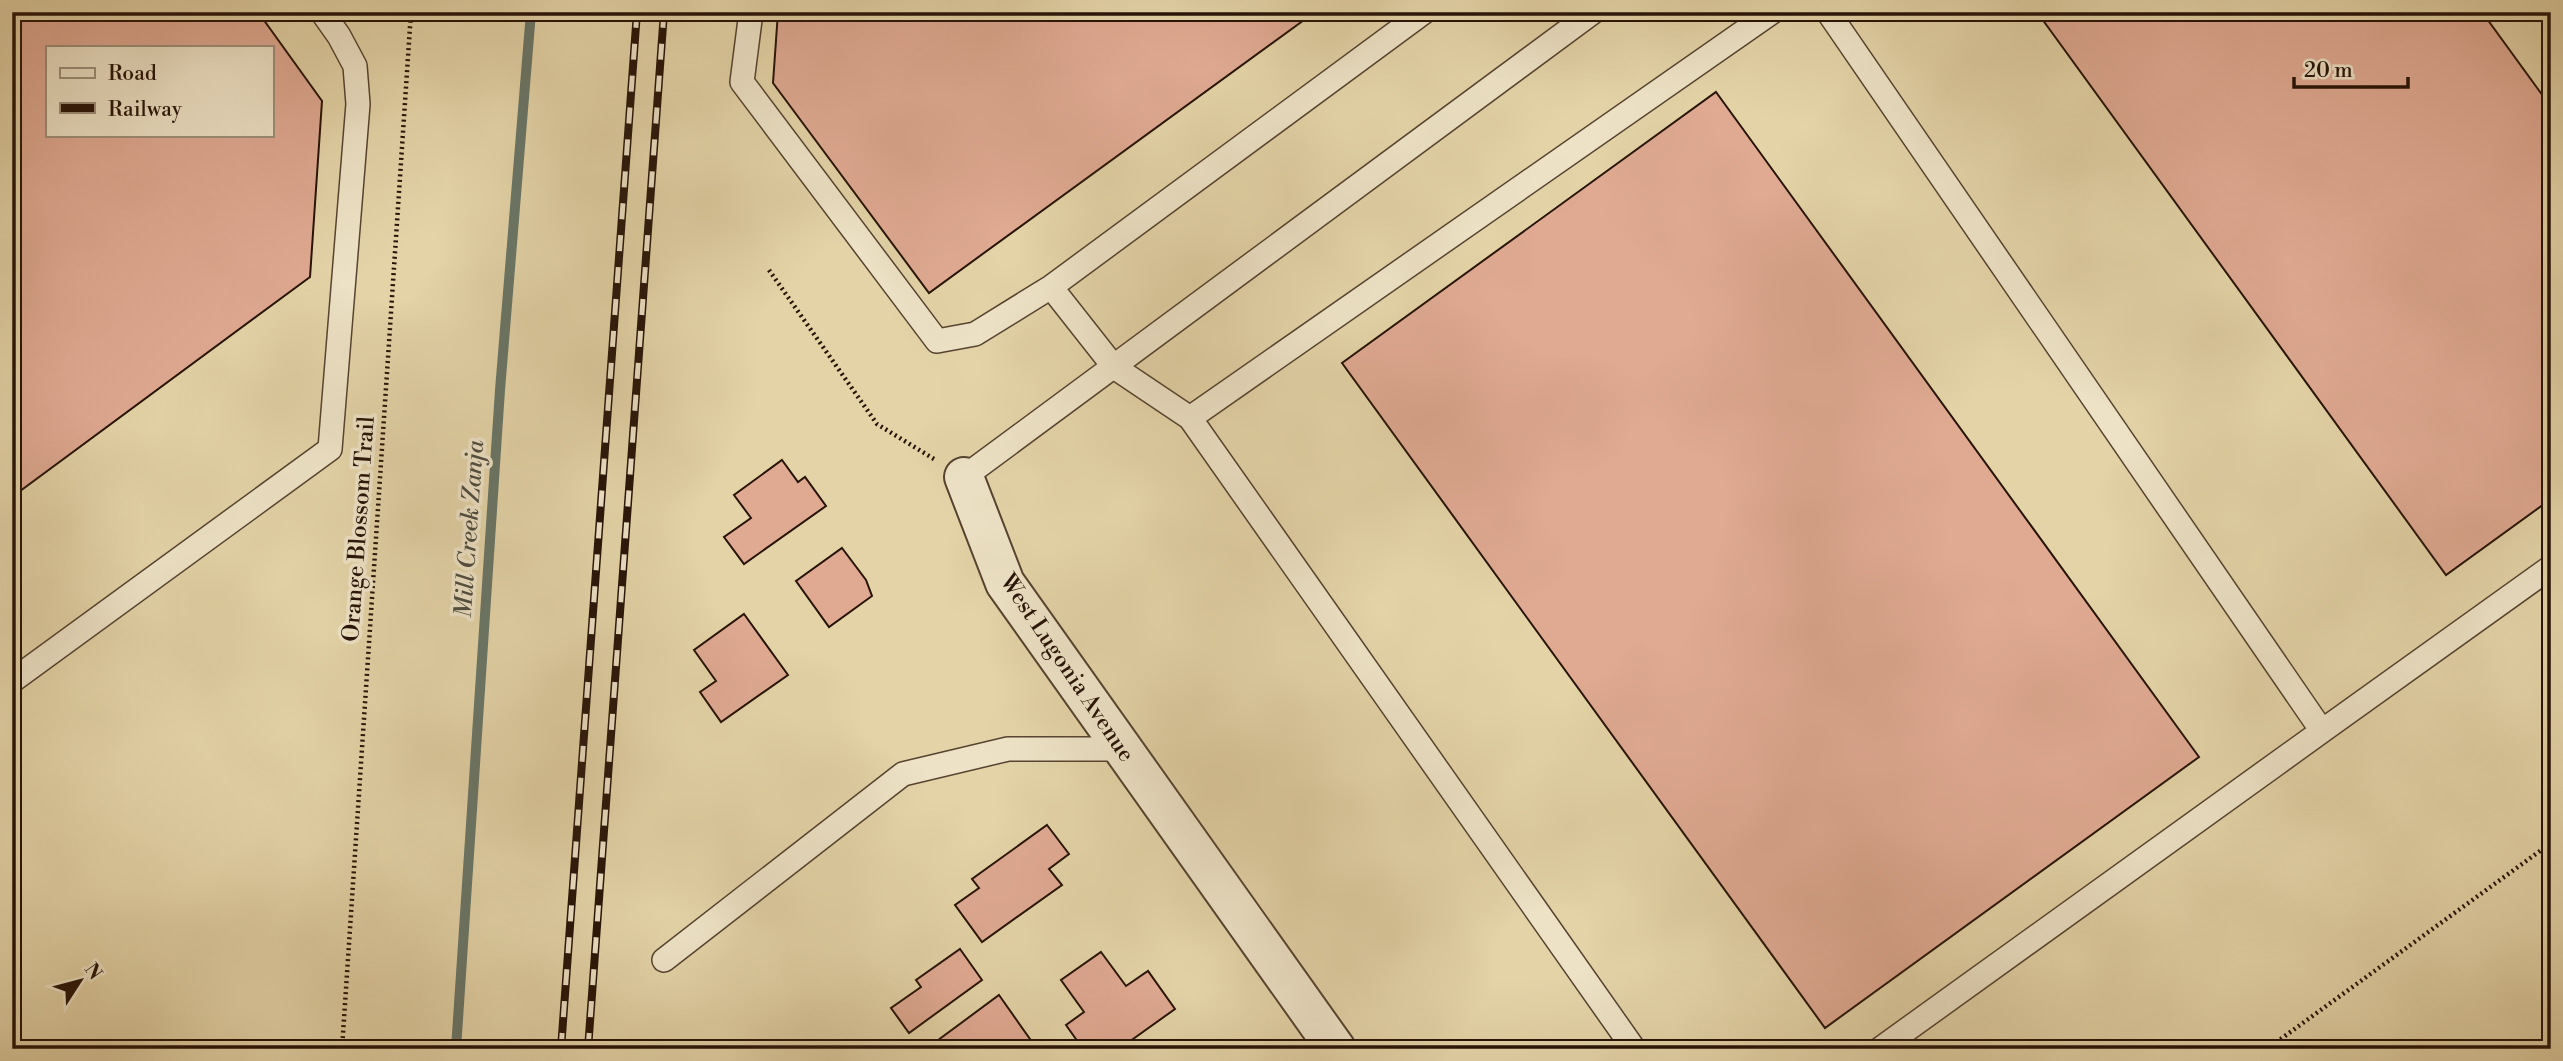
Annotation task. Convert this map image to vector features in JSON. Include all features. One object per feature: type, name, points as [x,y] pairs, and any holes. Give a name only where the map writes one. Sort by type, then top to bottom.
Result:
[{"type":"street","name":"West Lugonia Avenue","points":[[964,477],[1005,583],[1336,1049]]},
{"type":"lane","points":[[12,681],[330,449],[358,104],[355,66],[322,12]]},
{"type":"lane","points":[[751,12],[742,82],[937,341],[975,334],[1051,288],[1424,12]]},
{"type":"lane","points":[[964,477],[1593,12]]},
{"type":"lane","points":[[1190,418],[1772,12]]},
{"type":"lane","points":[[1828,12],[2322,732]]},
{"type":"lane","points":[[1051,288],[1114,367],[1190,418],[1634,1049]]},
{"type":"lane","points":[[1880,1049],[2551,567]]},
{"type":"lane","points":[[664,960],[903,774],[1008,749],[1122,749]]},
{"type":"path","name":"Orange Blossom Trail","points":[[342,1049],[411,12]]},
{"type":"path","points":[[769,270],[877,424],[964,477]]},
{"type":"path","points":[[2267,1049],[2551,844]]},
{"type":"building","points":[[12,12],[258,12],[322,101],[310,277],[12,497]]},
{"type":"building","points":[[778,12],[1315,12],[929,293],[773,83]]},
{"type":"building","points":[[2037,12],[2482,12],[2551,107],[2551,499],[2446,575]]},
{"type":"building","points":[[1716,92],[2199,757],[1825,1028],[1342,363]]},
{"type":"building","points":[[782,460],[798,482],[805,477],[826,506],[744,564],[724,537],[751,518],[734,495]]},
{"type":"building","points":[[842,548],[866,580],[872,596],[829,627],[796,581]]},
{"type":"building","points":[[744,614],[788,675],[721,722],[700,692],[716,681],[694,650]]},
{"type":"building","points":[[1047,825],[1069,854],[1049,869],[1062,885],[982,942],[955,905],[979,888],[972,879]]},
{"type":"building","points":[[960,949],[982,980],[909,1033],[891,1008],[921,987],[916,980]]},
{"type":"building","points":[[1101,952],[1126,986],[1148,971],[1175,1009],[1119,1049],[1083,1049],[1066,1025],[1084,1012],[1061,980]]},
{"type":"building","points":[[999,995],[1037,1049],[926,1049]]},
{"type":"waterway","name":"Mill Creek Zanja","points":[[456,1049],[500,390],[531,12]]},
{"type":"railway","points":[[561,1049],[637,12]]},
{"type":"railway","points":[[588,1049],[664,12]]}]
